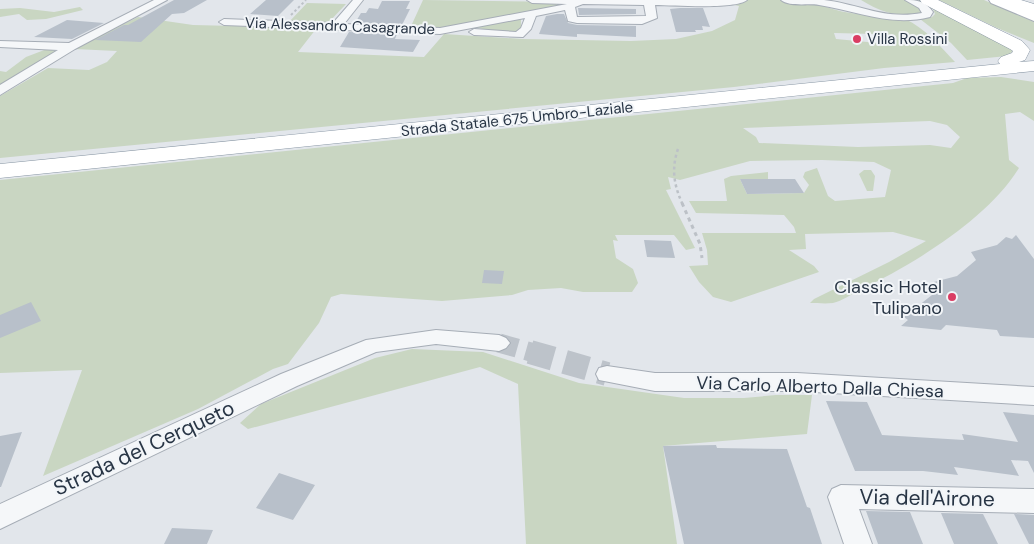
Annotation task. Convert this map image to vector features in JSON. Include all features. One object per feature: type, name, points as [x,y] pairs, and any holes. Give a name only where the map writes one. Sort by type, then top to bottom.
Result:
[{"type":"highway","points":[[927,0],[1004,38],[1022,50],[1019,56],[1007,61]]},
{"type":"highway","points":[[1004,0],[1034,11]]},
{"type":"highway","points":[[1004,38],[1034,48]]},
{"type":"highway","name":"Strada Statale 675 Umbro-Laziale","points":[[979,68],[1007,61],[1034,58]]},
{"type":"highway","name":"Strada Statale 675 Umbro-Laziale","points":[[0,171],[979,68],[1034,66]]},
{"type":"highway","points":[[979,68],[1034,79]]},
{"type":"highway","name":"Strada Statale 675 Umbro-Laziale","points":[[0,163],[952,71]]},
{"type":"main road","points":[[1004,0],[1034,17]]},
{"type":"street","points":[[0,91],[71,47],[162,0]]},
{"type":"street","points":[[336,26],[358,0]]},
{"type":"street","name":"Via Alessandro Casagrande","points":[[532,0],[715,3],[742,0]]},
{"type":"street","points":[[786,0],[811,1],[899,17],[922,16],[928,12],[910,0]]},
{"type":"street","name":"Via Alessandro Casagrande","points":[[224,22],[440,31],[570,6],[581,1]]},
{"type":"street","points":[[570,6],[572,19],[642,22],[652,18],[649,2]]},
{"type":"street","name":"Via Alessandro Casagrande","points":[[455,29],[519,35],[526,29],[532,14]]},
{"type":"street","points":[[0,44],[71,47]]},
{"type":"street","name":"Strada del Cerqueto","points":[[0,517],[289,380],[373,346],[436,337],[500,343]]},
{"type":"street","name":"Via Carlo Alberto Dalla Chiesa","points":[[607,374],[655,382],[797,382],[1034,396]]},
{"type":"street","name":"Via dell'Airone","points":[[858,544],[841,497],[1034,501]]},
{"type":"path","points":[[678,149],[674,158],[674,182],[697,236],[702,258]]},
{"type":"green space","points":[[423,0],[570,2],[516,16],[521,20],[521,28],[516,33],[486,30],[467,24],[443,28],[412,24]]},
{"type":"green space","points":[[710,0],[811,0],[825,7],[842,11],[879,17],[902,18],[926,33],[955,62],[884,68],[734,87],[0,158],[0,96],[48,68],[89,70],[107,62],[117,51],[74,49],[138,17],[193,25],[311,28],[316,29],[298,52],[424,57],[444,34],[523,39],[631,41],[676,39],[712,31],[735,20],[739,6]],"holes":[[[834,33],[875,34],[878,43],[836,39]]]},
{"type":"green space","points":[[861,0],[922,0],[1014,50],[1007,56],[967,60],[951,43],[920,19],[932,17],[935,14],[933,9],[923,8],[920,11],[922,14],[897,14],[884,11]]},
{"type":"green space","points":[[939,0],[984,0],[1034,22],[1034,43],[997,28]]},
{"type":"green space","points":[[307,3],[346,4],[329,22],[289,22]]},
{"type":"green space","points":[[80,7],[83,10],[46,19],[27,20],[19,14],[0,17],[0,9],[20,8],[54,12]]},
{"type":"green space","points":[[47,49],[57,51],[0,86],[0,71],[6,72],[26,57]]},
{"type":"green space","points":[[1001,77],[1034,82],[1034,121],[1020,112],[1005,114],[1009,160],[1019,168],[989,205],[948,238],[903,267],[833,303],[810,303],[814,299],[889,262],[926,241],[893,232],[805,234],[806,249],[789,250],[814,266],[819,272],[731,302],[713,297],[699,282],[689,266],[708,265],[707,250],[702,233],[796,233],[794,227],[784,215],[696,213],[689,201],[727,201],[724,179],[731,176],[768,172],[768,179],[740,179],[747,194],[804,193],[809,185],[803,177],[805,172],[817,168],[828,196],[835,201],[885,197],[891,170],[874,162],[822,160],[750,161],[680,180],[668,177],[671,189],[666,190],[695,248],[686,250],[674,235],[615,235],[618,241],[613,240],[616,258],[633,269],[638,283],[632,292],[583,292],[561,288],[528,290],[512,295],[442,301],[341,294],[331,297],[319,323],[288,364],[273,369],[198,409],[43,476],[82,370],[0,373],[0,180],[953,83],[967,78]],"holes":[[[930,121],[947,125],[960,137],[951,148],[930,145],[858,147],[759,143],[756,137],[743,128]]]},
{"type":"green space","points":[[864,170],[871,170],[875,176],[873,191],[867,191],[859,174]]},
{"type":"green space","points":[[412,349],[483,352],[579,383],[684,398],[812,395],[807,434],[663,446],[677,544],[526,544],[518,384],[480,367],[248,429],[240,423],[261,404],[375,358]]},
{"type":"building","points":[[174,0],[207,0],[184,13],[172,14],[141,42],[95,40],[124,25],[128,25]]},
{"type":"building","points":[[266,0],[294,0],[278,16],[250,14]]},
{"type":"building","points":[[382,1],[410,1],[406,9],[410,9],[402,25],[355,23],[361,13],[366,13],[369,8],[378,9]]},
{"type":"building","points":[[578,8],[636,9],[636,14],[579,15]]},
{"type":"building","points":[[703,8],[710,27],[702,26],[703,30],[695,30],[696,32],[676,32],[670,9]]},
{"type":"building","points":[[564,14],[568,23],[577,25],[636,26],[636,37],[577,34],[577,37],[539,34],[546,16]]},
{"type":"building","points":[[67,20],[104,23],[72,39],[34,37]]},
{"type":"building","points":[[349,32],[397,34],[395,39],[420,40],[413,52],[340,47]]},
{"type":"building","points":[[740,179],[795,179],[804,193],[747,194]]},
{"type":"building","points":[[1016,235],[1034,259],[1034,338],[1000,336],[997,330],[946,325],[941,330],[901,326],[908,320],[904,317],[932,295],[926,284],[957,276],[976,260],[971,252],[997,245],[1006,237],[1012,239]]},
{"type":"building","points":[[644,240],[671,241],[675,258],[647,257]]},
{"type":"building","points":[[484,270],[504,271],[502,284],[482,283]]},
{"type":"building","points":[[31,302],[41,321],[0,338],[0,315]]},
{"type":"building","points":[[826,401],[867,402],[882,435],[964,440],[962,434],[1018,442],[1003,412],[1034,415],[1034,473],[1028,461],[1011,460],[1019,476],[954,467],[958,475],[923,471],[855,471]]},
{"type":"building","points":[[22,432],[1,487],[0,487],[0,436]]},
{"type":"building","points":[[716,445],[717,448],[787,449],[822,544],[684,544],[663,446]]},
{"type":"building","points":[[279,473],[315,485],[293,520],[256,508]]},
{"type":"building","points":[[866,511],[910,512],[923,544],[878,544]]},
{"type":"building","points":[[941,513],[983,514],[998,544],[954,544]]},
{"type":"building","points":[[1014,514],[1034,515],[1034,544],[1029,544]]},
{"type":"building","points":[[172,528],[213,530],[207,544],[164,544]]},
{"type":"tunnel","points":[[499,343],[534,353]]},
{"type":"tunnel","points":[[530,352],[607,374]]},
{"type":"place","name":"Villa Rossini","points":[[857,39]]},
{"type":"place","name":"Classic Hotel Tulipano","points":[[952,297]]}]
